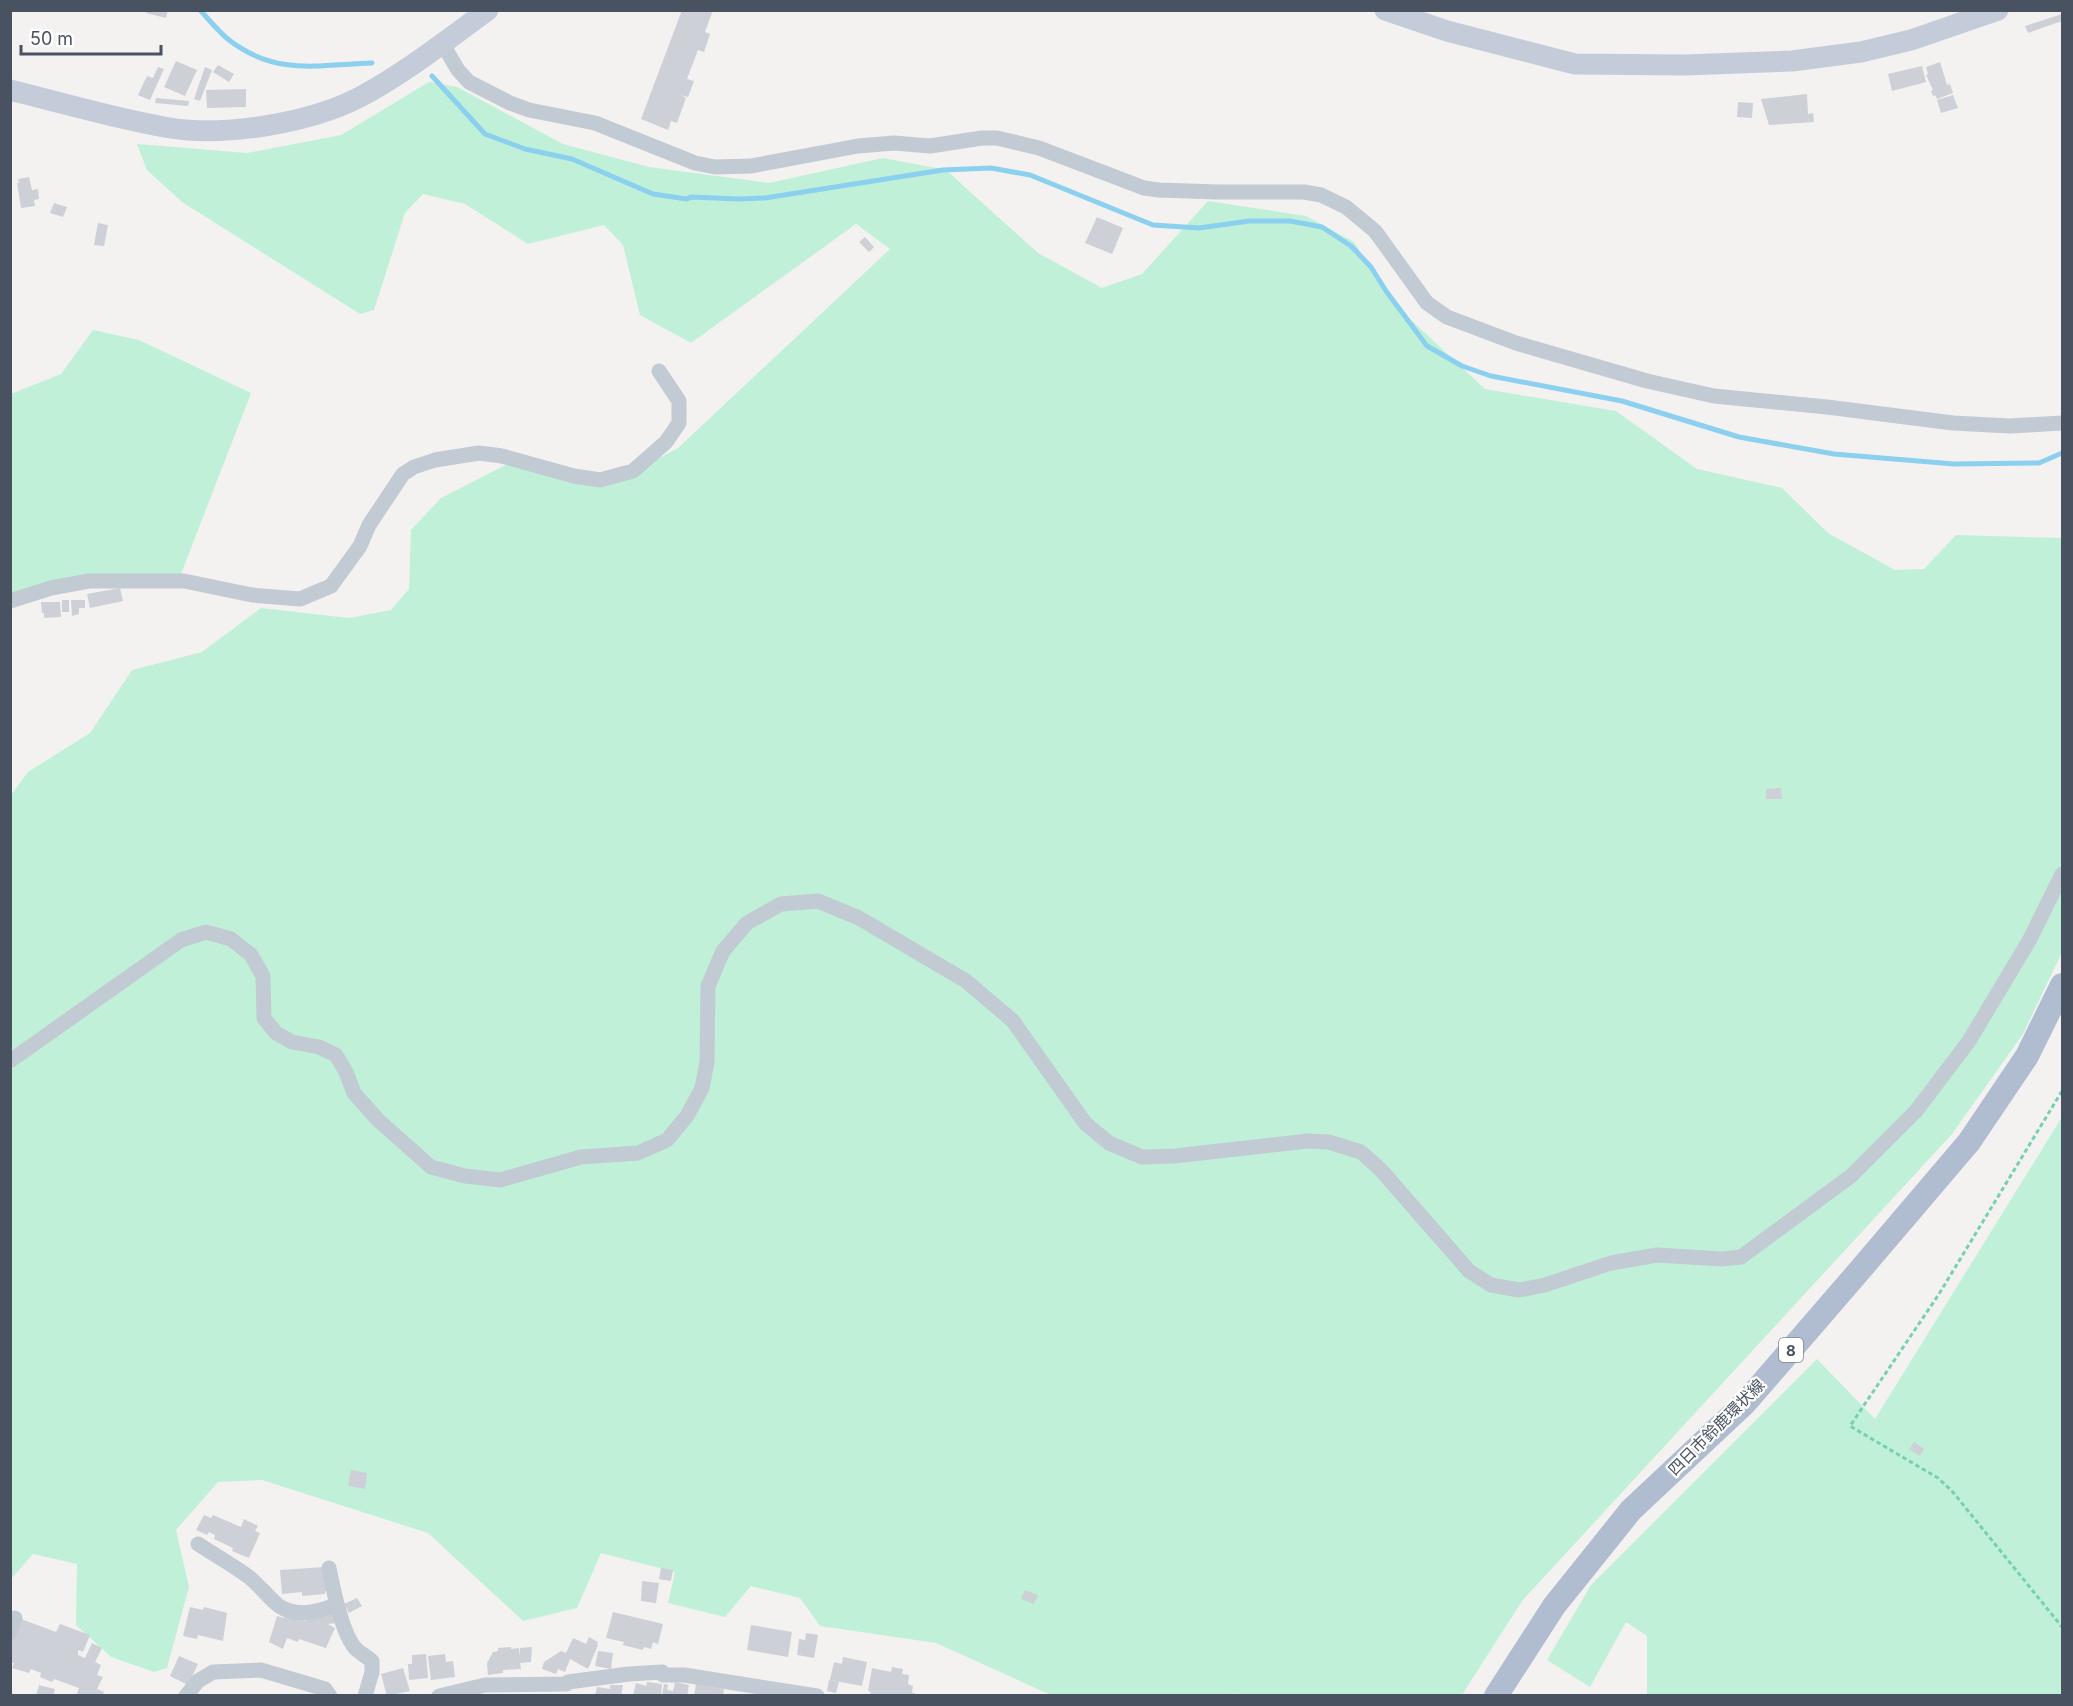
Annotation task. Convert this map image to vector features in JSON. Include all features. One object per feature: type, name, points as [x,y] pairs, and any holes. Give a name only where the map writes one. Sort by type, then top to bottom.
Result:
[{"type":"main road","name":"四日市鈴鹿環状線","points":[[1496,1695],[1554,1606],[1631,1510],[1745,1403],[1968,1142],[2027,1056],[2062,985]]},
{"type":"street","points":[[10,90],[171,128],[220,130],[278,123],[323,113],[359,98],[488,10]]},
{"type":"street","points":[[1385,10],[1447,31],[1575,64],[1685,65],[1792,61],[1861,52],[1911,40],[1998,10]]},
{"type":"street","points":[[442,43],[458,70],[470,82],[510,103],[529,110],[595,123],[695,163],[715,167],[751,166],[858,146],[894,143],[930,146],[982,138],[998,138],[1039,148],[1144,188],[1217,192],[1304,192],[1321,195],[1346,207],[1376,231],[1427,303],[1447,317],[1516,343],[1647,381],[1714,396],[1953,423],[2010,426],[2062,423]]},
{"type":"street","points":[[10,601],[51,588],[88,581],[184,581],[252,595],[300,599],[331,586],[360,546],[369,525],[403,474],[414,467],[435,460],[479,453],[502,456],[574,476],[600,480],[633,471],[666,442],[679,423],[679,400],[659,371]]},
{"type":"street","points":[[10,1061],[181,940],[206,933],[231,939],[251,955],[263,976],[264,1017],[276,1033],[292,1042],[319,1047],[336,1055],[354,1093],[378,1120],[431,1167],[465,1176],[500,1180],[581,1157],[638,1153],[667,1140],[687,1116],[702,1088],[707,1062],[708,986],[723,951],[747,923],[781,904],[818,901],[859,918],[966,981],[1013,1021],[1085,1122],[1110,1143],[1142,1157],[1174,1156],[1308,1141],[1329,1142],[1361,1152],[1381,1170],[1469,1272],[1491,1286],[1518,1290],[1545,1285],[1611,1263],[1657,1255],[1741,1257],[1851,1176],[1916,1111],[1970,1041],[2030,939],[2062,874]]},
{"type":"street","points":[[198,1544],[243,1572],[281,1607],[288,1610],[317,1613],[337,1604]]},
{"type":"street","points":[[330,1568],[337,1604],[351,1642],[356,1649],[372,1661],[372,1672],[365,1695]]},
{"type":"street","points":[[186,1695],[198,1681],[213,1672],[261,1670],[319,1687],[328,1691],[330,1695]]},
{"type":"street","points":[[439,1695],[485,1685],[567,1684],[568,1682],[628,1674],[662,1672],[663,1675],[694,1676],[817,1695]]},
{"type":"path","points":[[2062,1091],[1939,1294],[1850,1426],[1938,1478],[1952,1491],[2062,1627]]},
{"type":"green space","points":[[429,82],[457,87],[563,144],[649,167],[769,183],[883,158],[946,170],[1038,253],[1102,288],[1142,274],[1208,201],[1306,216],[1354,242],[1394,304],[1485,389],[1616,411],[1697,469],[1782,488],[1828,533],[1895,570],[1924,569],[1956,535],[2062,538],[2062,952],[2023,1034],[1952,1134],[1522,1601],[1462,1695],[1237,1696],[1232,1693],[1230,1696],[1051,1695],[936,1643],[820,1626],[800,1598],[751,1586],[725,1617],[668,1603],[675,1572],[601,1553],[577,1608],[523,1621],[428,1533],[262,1480],[218,1482],[176,1530],[189,1587],[167,1668],[154,1672],[111,1657],[76,1625],[77,1564],[33,1554],[11,1579],[11,795],[28,772],[90,733],[132,670],[202,652],[261,608],[349,618],[391,610],[409,589],[411,530],[441,498],[525,455],[576,481],[619,480],[678,448],[890,249],[856,224],[691,343],[640,315],[623,245],[604,225],[528,244],[465,204],[423,194],[405,213],[374,310],[360,314],[182,202],[147,170],[137,144],[247,153],[341,135]]},
{"type":"green space","points":[[93,330],[139,340],[251,393],[181,574],[11,600],[11,394],[61,374]]},
{"type":"green space","points":[[2062,1117],[2062,1695],[1647,1695],[1647,1636],[1626,1622],[1590,1687],[1547,1660],[1591,1585],[1817,1359],[1875,1419]]},
{"type":"building","points":[[147,10],[168,10],[166,18],[146,13]]},
{"type":"building","points":[[682,10],[713,10],[705,32],[710,34],[704,52],[698,50],[687,79],[694,81],[688,97],[681,95],[686,98],[677,123],[671,121],[668,130],[641,119]]},
{"type":"building","points":[[2062,14],[2062,21],[2028,33],[2025,26]]},
{"type":"building","points":[[176,61],[197,70],[185,96],[164,87]]},
{"type":"building","points":[[1940,62],[1947,85],[1950,84],[1953,93],[1937,99],[1931,91],[1933,90],[1926,75],[1928,74],[1926,67]]},
{"type":"building","points":[[218,65],[234,74],[229,82],[213,72]]},
{"type":"building","points":[[1922,66],[1926,82],[1892,91],[1888,74]]},
{"type":"building","points":[[158,67],[164,69],[150,100],[138,95],[147,76],[153,78]]},
{"type":"building","points":[[205,67],[212,70],[200,101],[194,99]]},
{"type":"building","points":[[246,89],[246,107],[207,108],[206,90]]},
{"type":"building","points":[[1807,94],[1808,114],[1813,113],[1814,122],[1769,125],[1761,99]]},
{"type":"building","points":[[1953,95],[1958,108],[1941,113],[1937,100]]},
{"type":"building","points":[[156,98],[189,101],[188,106],[155,103]]},
{"type":"building","points":[[1738,102],[1753,103],[1752,118],[1737,117]]},
{"type":"building","points":[[29,177],[32,190],[38,189],[39,199],[34,200],[35,206],[21,208],[18,179]]},
{"type":"building","points":[[54,203],[67,207],[63,217],[50,213]]},
{"type":"building","points":[[1097,217],[1123,228],[1112,254],[1085,243]]},
{"type":"building","points":[[98,223],[108,225],[104,246],[94,245]]},
{"type":"building","points":[[865,237],[874,247],[869,252],[859,242]]},
{"type":"building","points":[[120,588],[123,601],[90,608],[87,594]]},
{"type":"building","points":[[62,600],[69,600],[69,612],[62,612]]},
{"type":"building","points":[[71,600],[85,600],[85,608],[79,608],[79,614],[72,616]]},
{"type":"building","points":[[41,602],[60,602],[61,617],[44,618]]},
{"type":"building","points":[[1781,788],[1782,799],[1766,799],[1766,789]]},
{"type":"building","points":[[1914,1442],[1924,1449],[1920,1456],[1909,1449]]},
{"type":"building","points":[[351,1470],[367,1473],[365,1489],[348,1486]]},
{"type":"building","points":[[204,1515],[211,1518],[213,1515],[241,1527],[244,1519],[258,1526],[255,1531],[260,1533],[249,1558],[232,1551],[233,1548],[214,1539],[215,1535],[209,1532],[207,1535],[196,1530]]},
{"type":"building","points":[[325,1567],[327,1591],[325,1594],[302,1596],[302,1592],[282,1594],[280,1570]]},
{"type":"building","points":[[661,1568],[673,1570],[671,1581],[659,1579]]},
{"type":"building","points":[[642,1581],[659,1583],[656,1603],[641,1601]]},
{"type":"building","points":[[1025,1590],[1038,1595],[1034,1604],[1021,1599]]},
{"type":"building","points":[[357,1598],[362,1606],[349,1613],[344,1604]]},
{"type":"building","points":[[190,1607],[203,1610],[204,1607],[227,1613],[223,1641],[198,1635],[197,1639],[183,1636]]},
{"type":"building","points":[[333,1612],[336,1623],[328,1624],[335,1628],[326,1648],[299,1639],[298,1642],[287,1638],[283,1649],[269,1642],[277,1616],[284,1618],[286,1613],[305,1621],[306,1616],[314,1619],[313,1617]]},
{"type":"building","points":[[613,1612],[663,1624],[658,1644],[653,1642],[651,1649],[644,1647],[643,1650],[606,1638]]},
{"type":"building","points":[[21,1619],[56,1632],[60,1624],[90,1635],[83,1652],[78,1650],[78,1655],[85,1658],[92,1643],[102,1648],[95,1662],[101,1665],[97,1675],[103,1677],[97,1689],[104,1692],[102,1696],[76,1696],[79,1688],[54,1679],[52,1682],[40,1677],[41,1673],[31,1669],[29,1673],[12,1668],[14,1663],[10,1662],[10,1646]]},
{"type":"building","points":[[751,1625],[792,1632],[788,1657],[747,1650]]},
{"type":"building","points":[[806,1633],[818,1635],[814,1658],[797,1655],[799,1639],[805,1640]]},
{"type":"building","points":[[589,1637],[598,1642],[598,1645],[588,1669],[570,1659],[565,1672],[558,1669],[556,1674],[542,1669],[544,1662],[561,1651],[566,1653],[573,1638],[586,1644]]},
{"type":"building","points":[[511,1647],[511,1649],[519,1648],[520,1657],[520,1648],[532,1647],[531,1662],[520,1663],[521,1669],[503,1670],[503,1673],[488,1675],[487,1663],[493,1652],[498,1651],[498,1648]]},
{"type":"building","points":[[598,1651],[613,1653],[611,1669],[595,1666]]},
{"type":"building","points":[[426,1654],[428,1678],[409,1680],[408,1664],[412,1664],[412,1655]]},
{"type":"building","points":[[445,1654],[446,1662],[453,1661],[455,1677],[431,1680],[428,1656]]},
{"type":"building","points":[[179,1656],[198,1664],[188,1685],[170,1676]]},
{"type":"building","points":[[843,1657],[867,1662],[862,1686],[830,1680],[834,1662],[842,1664]]},
{"type":"building","points":[[892,1667],[903,1669],[902,1674],[909,1675],[908,1684],[913,1686],[912,1693],[915,1693],[915,1696],[870,1694],[871,1692],[868,1691],[872,1668],[891,1672]]},
{"type":"building","points":[[403,1668],[410,1691],[387,1696],[381,1674]]},
{"type":"building","points":[[829,1680],[839,1682],[836,1693],[827,1691]]},
{"type":"building","points":[[647,1682],[662,1684],[661,1696],[633,1696],[636,1683],[646,1686]]},
{"type":"building","points":[[675,1682],[689,1685],[687,1696],[662,1696],[664,1684],[668,1685],[667,1690],[673,1691]]},
{"type":"building","points":[[696,1684],[724,1689],[723,1696],[694,1696]]},
{"type":"building","points":[[39,1685],[55,1689],[53,1696],[36,1696]]},
{"type":"building","points":[[610,1685],[623,1685],[621,1696],[595,1696],[597,1687],[610,1689]]},
{"type":"waterway","points":[[200,10],[229,40],[263,59],[298,66],[372,63]]},
{"type":"waterway","points":[[432,76],[485,134],[525,149],[572,159],[653,194],[687,199],[691,197],[765,198],[943,170],[991,168],[1030,175],[1153,225],[1199,228],[1249,221],[1290,221],[1322,227],[1351,246],[1371,267],[1427,346],[1462,366],[1491,376],[1622,401],[1739,437],[1834,454],[1954,464],[2039,463],[2062,453]]}]
